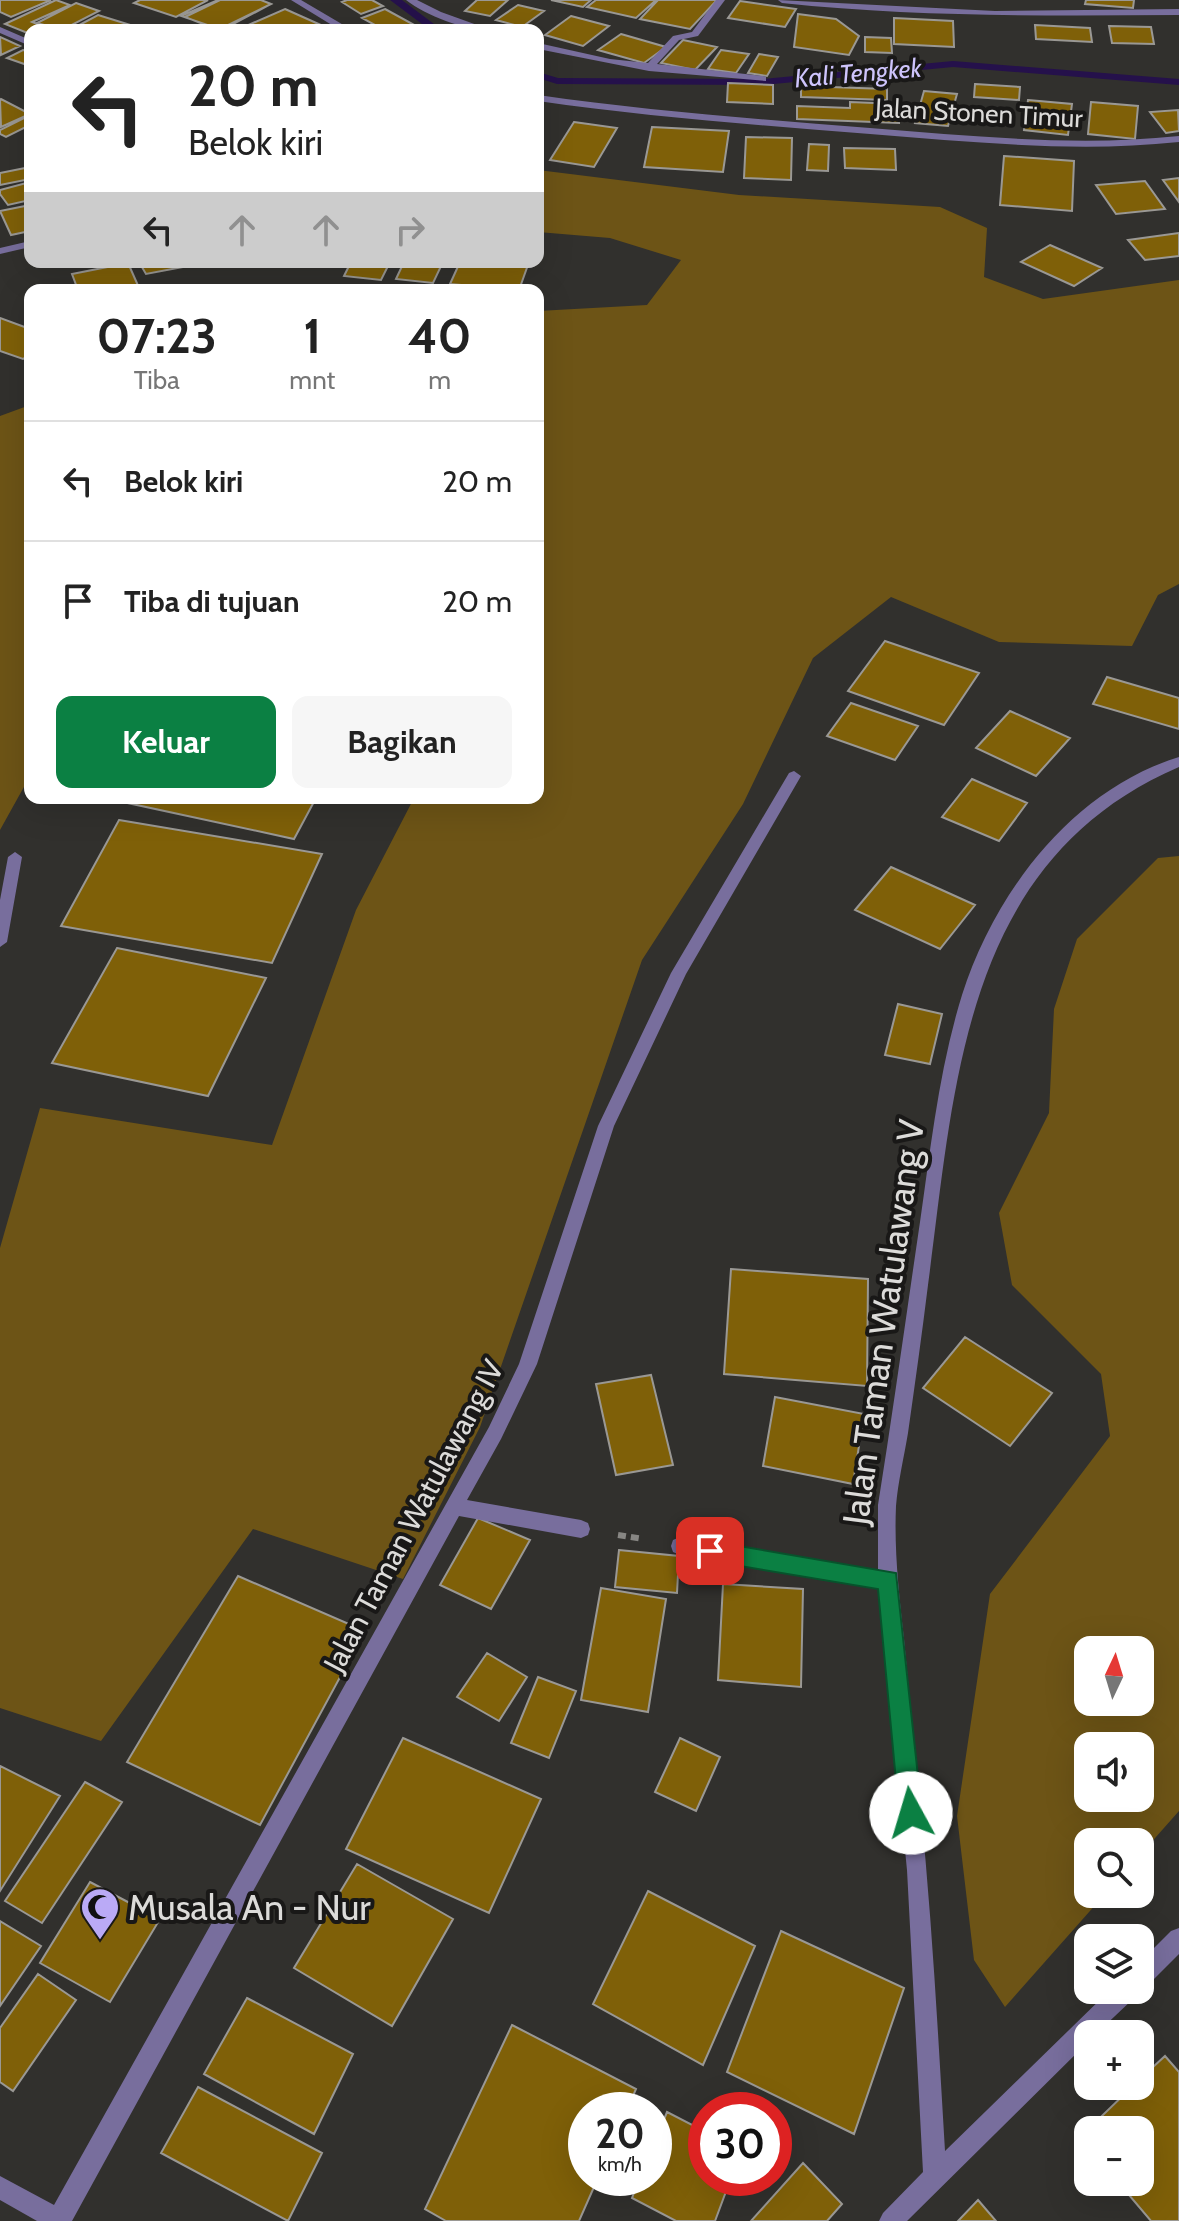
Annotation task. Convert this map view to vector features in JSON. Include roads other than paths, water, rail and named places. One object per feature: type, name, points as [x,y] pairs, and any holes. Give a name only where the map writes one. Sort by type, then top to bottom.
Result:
[{"type":"street","points":[[295,0],[337,24]]},
{"type":"street","points":[[410,0],[468,24]]},
{"type":"street","points":[[649,68],[676,38],[695,34],[721,0]]},
{"type":"street","points":[[782,0],[926,12],[1179,12]]},
{"type":"street","points":[[0,30],[24,40]]},
{"type":"street","points":[[544,47],[649,68],[763,79]]},
{"type":"street","name":"Jalan Stonen Timur","points":[[544,99],[643,111],[949,136],[1098,144],[1179,139]]},
{"type":"street","points":[[0,251],[24,245]]},
{"type":"street","name":"Jalan Taman Watulawang V","points":[[935,2176],[917,1870],[888,1581],[887,1505],[958,1038],[995,933],[1040,863],[1082,815],[1129,785],[1179,762]]},
{"type":"street","name":"Jalan Taman Watulawang IV","points":[[59,2220],[495,1433],[528,1364],[606,1126],[679,973],[794,776]]},
{"type":"street","points":[[0,942],[15,857]]},
{"type":"street","points":[[453,1506],[581,1529]]},
{"type":"street","points":[[680,1546],[888,1581]]},
{"type":"street","points":[[1154,1963],[1179,1939]]},
{"type":"street","points":[[891,2221],[1112,2004]]},
{"type":"street","points":[[0,2187],[59,2220]]},
{"type":"waterway","name":"Kali Tengkek","points":[[395,0],[429,24]]},
{"type":"waterway","name":"Kali Tengkek","points":[[544,77],[557,81],[763,82],[953,64],[1179,82]]},
{"type":"place","name":"Musala An - Nur","points":[[100,1941]]}]
